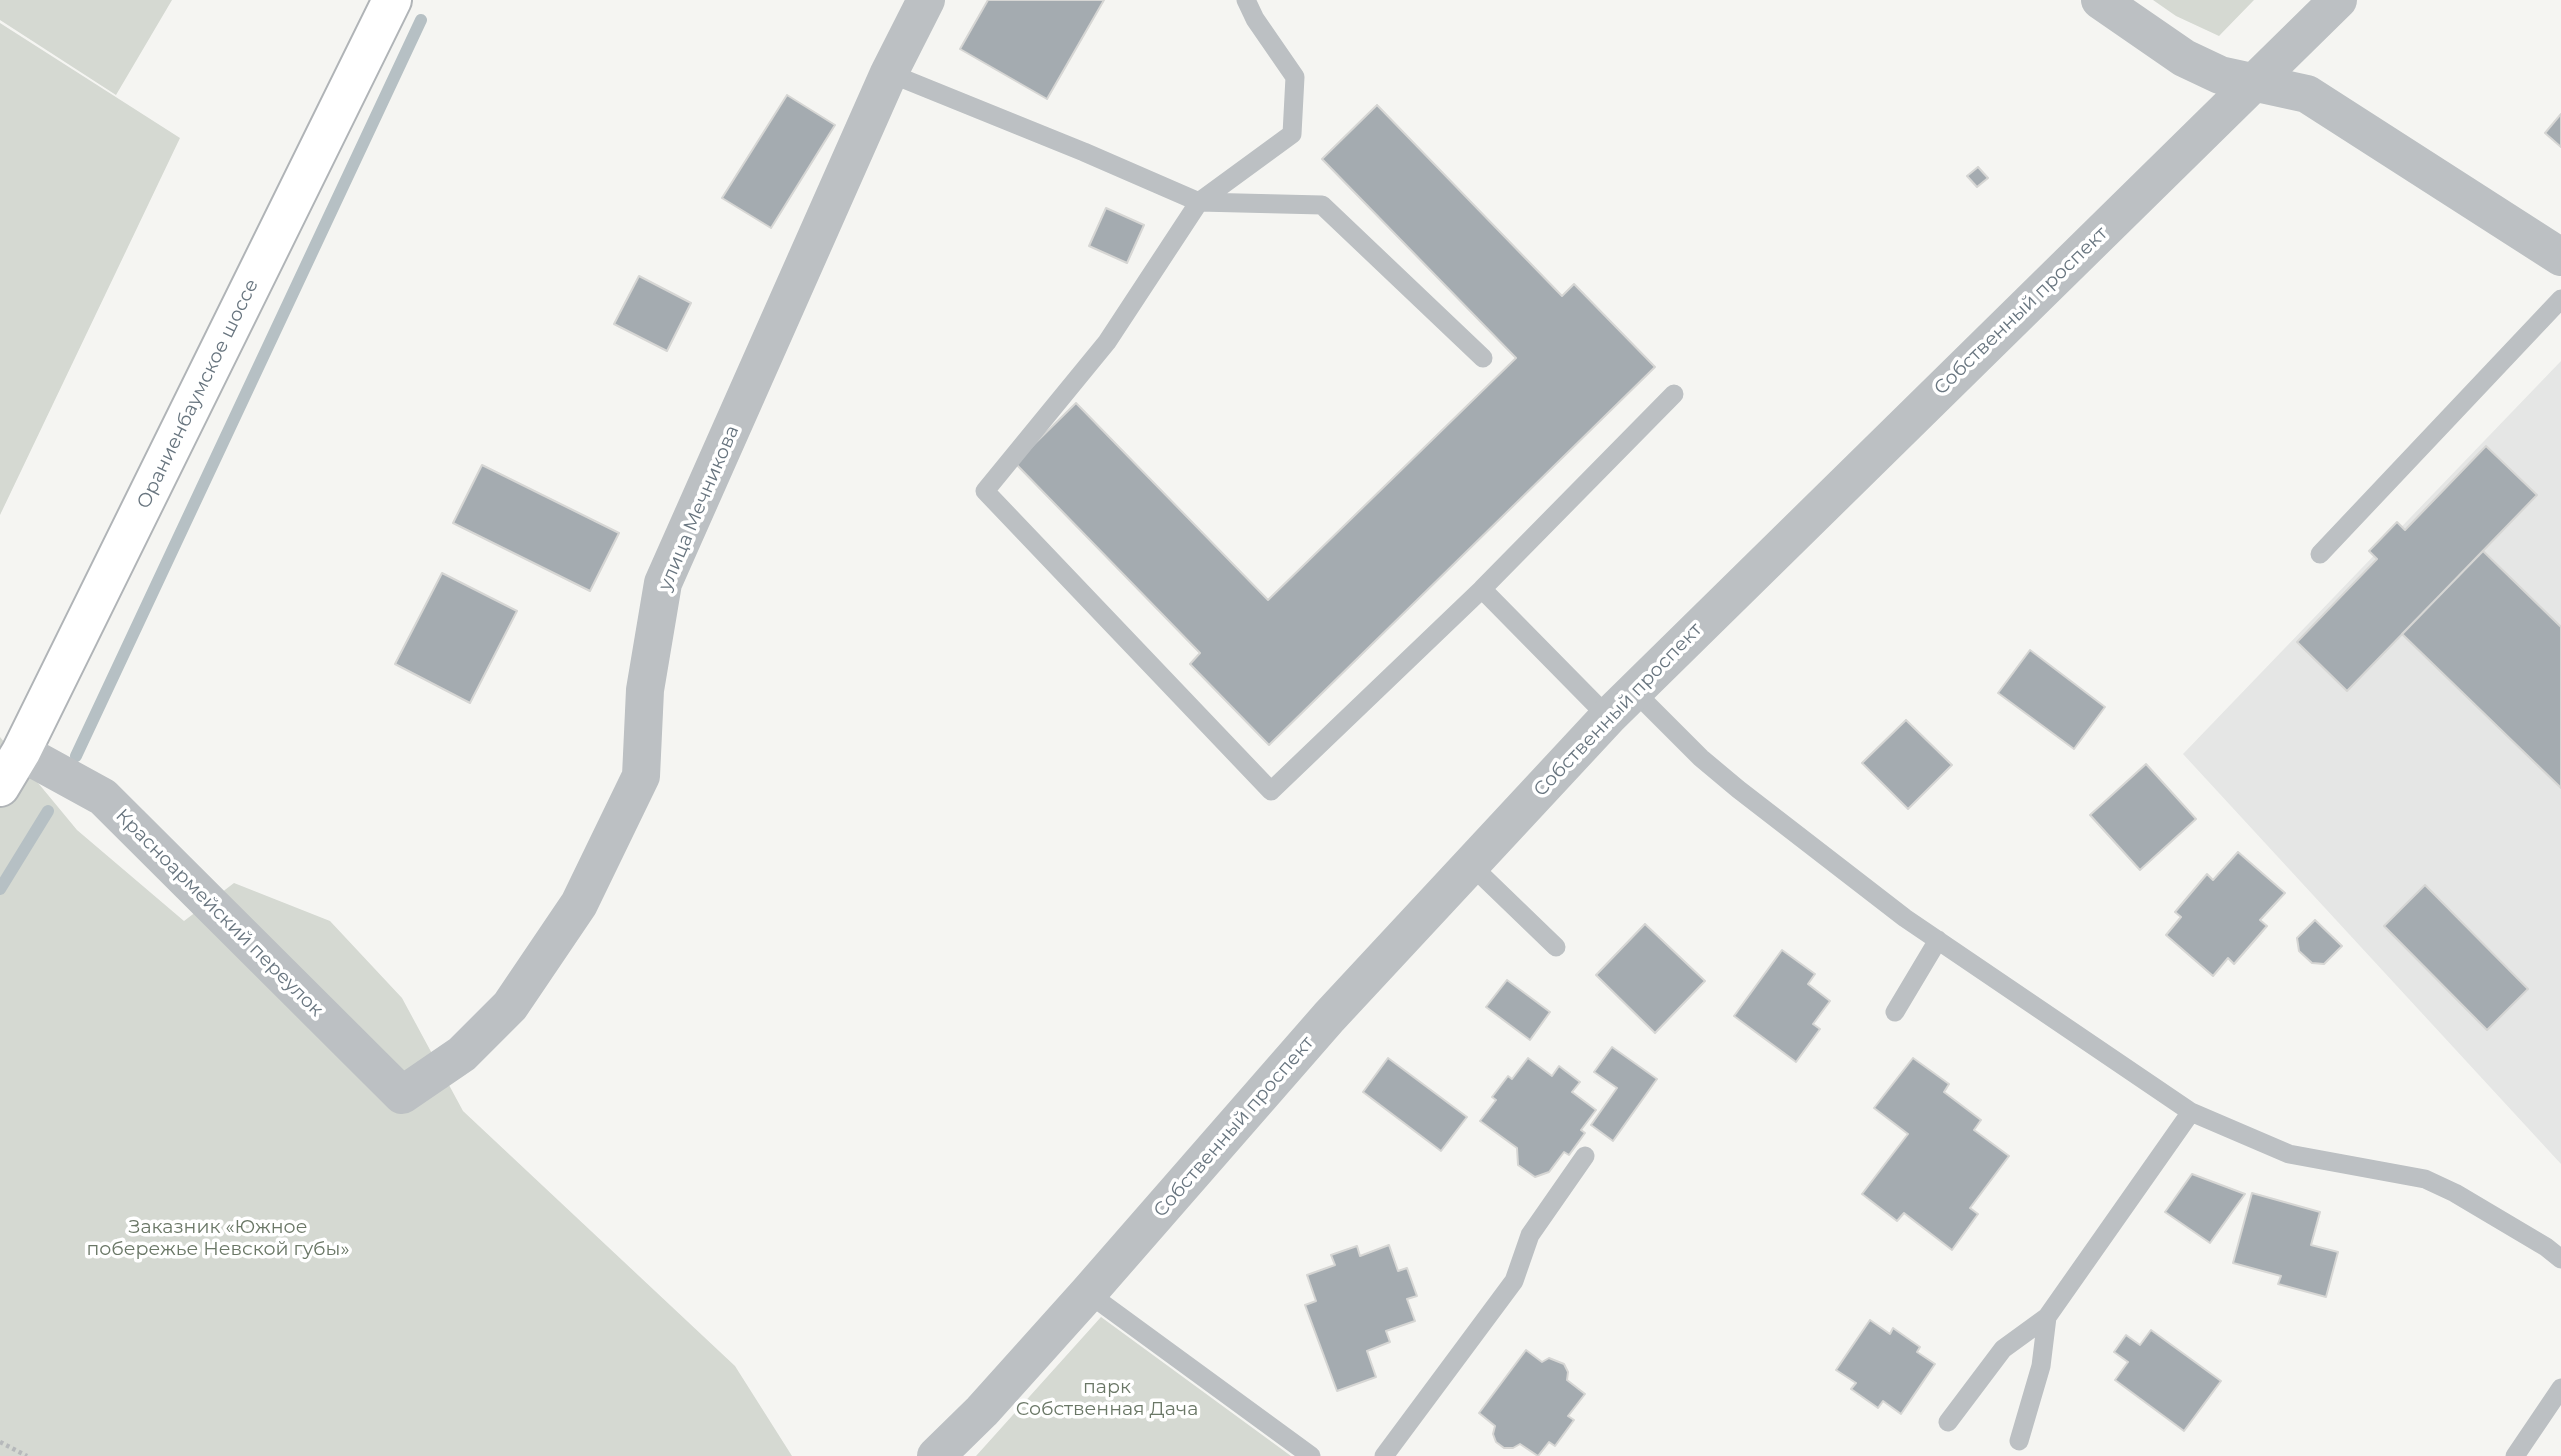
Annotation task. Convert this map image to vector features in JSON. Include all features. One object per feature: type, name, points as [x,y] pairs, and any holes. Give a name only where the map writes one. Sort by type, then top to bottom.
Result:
[{"type":"main road","name":"Ораниенбаумское шоссе","points":[[0,787],[21,752],[392,0]]},
{"type":"street","name":"улица Мечникова","points":[[402,1095],[462,1054],[510,1006],[579,904],[641,776],[645,690],[663,583],[889,73],[926,0]]},
{"type":"street","points":[[2099,0],[2184,58],[2220,75],[2307,94],[2561,257]]},
{"type":"street","name":"Собственный проспект","points":[[936,1456],[982,1411],[1088,1293],[1329,1017],[1621,704],[2338,0]]},
{"type":"street","name":"Красноармейский переулок","points":[[21,752],[103,797],[402,1095]]},
{"type":"lane","points":[[1246,0],[1255,19],[1295,77],[1292,134],[1199,202],[1107,342],[985,491],[1271,791],[1482,589],[1674,394]]},
{"type":"lane","points":[[889,73],[1199,202],[1322,205],[1483,358]]},
{"type":"lane","points":[[2320,555],[2561,299]]},
{"type":"lane","points":[[1482,589],[1621,704],[1701,758],[1782,825],[1905,918],[2192,1112],[2289,1154],[2425,1179],[2455,1192],[2546,1247],[2561,1259]]},
{"type":"lane","points":[[1470,864],[1556,947]]},
{"type":"lane","points":[[1895,1012],[1938,940]]},
{"type":"lane","points":[[1948,1422],[2003,1349],[2047,1317],[2192,1112]]},
{"type":"lane","points":[[1384,1456],[1514,1281],[1530,1235],[1585,1156]]},
{"type":"lane","points":[[1088,1293],[1311,1456]]},
{"type":"lane","points":[[2019,1441],[2041,1366],[2047,1317]]},
{"type":"lane","points":[[2515,1456],[2561,1388]]},
{"type":"path","points":[[0,1442],[27,1456]]},
{"type":"shaded area","points":[[2561,361],[2561,1164],[2183,754]]},
{"type":"green space","points":[[0,0],[172,0],[116,95],[0,20]]},
{"type":"green space","points":[[2153,0],[2254,0],[2219,36],[2176,16]]},
{"type":"green space","points":[[0,23],[180,138],[0,515]]},
{"type":"green space","name":"Заказник «Южное побережье Невской губы»","points":[[0,737],[77,830],[184,921],[234,883],[330,921],[402,998],[463,1111],[735,1366],[792,1456],[0,1456]]},
{"type":"green space","name":"парк Собственная Дача","points":[[1101,1317],[1291,1456],[976,1456]]},
{"type":"building","points":[[988,0],[1104,0],[1047,99],[960,49]]},
{"type":"building","points":[[787,95],[835,125],[771,228],[722,198]]},
{"type":"building","points":[[1377,105],[1562,296],[1574,284],[1655,367],[1269,745],[1190,664],[1200,653],[1015,463],[1076,403],[1268,600],[1516,358],[1322,159]]},
{"type":"building","points":[[2561,114],[2561,147],[2545,133]]},
{"type":"building","points":[[1978,167],[1988,178],[1977,187],[1967,176]]},
{"type":"building","points":[[1106,208],[1144,225],[1127,263],[1089,246]]},
{"type":"building","points":[[639,276],[691,303],[667,351],[614,324]]},
{"type":"building","points":[[2486,446],[2537,495],[2347,691],[2297,642],[2377,559],[2369,551],[2397,522],[2405,530]]},
{"type":"building","points":[[482,465],[619,533],[590,591],[453,523]]},
{"type":"building","points":[[2483,551],[2561,627],[2561,788],[2402,634]]},
{"type":"building","points":[[442,573],[517,611],[470,703],[395,664]]},
{"type":"building","points":[[2030,650],[2105,707],[2074,749],[1998,693]]},
{"type":"building","points":[[1906,720],[1952,765],[1908,809],[1862,763]]},
{"type":"building","points":[[2146,764],[2196,819],[2140,870],[2090,815]]},
{"type":"building","points":[[2238,852],[2285,893],[2260,920],[2267,926],[2234,964],[2228,958],[2213,976],[2166,935],[2181,917],[2175,912],[2207,874],[2213,880]]},
{"type":"building","points":[[2425,885],[2528,989],[2487,1030],[2384,926]]},
{"type":"building","points":[[2315,920],[2342,946],[2324,964],[2312,963],[2299,951],[2297,938]]},
{"type":"building","points":[[1645,924],[1705,981],[1655,1033],[1596,975]]},
{"type":"building","points":[[1782,950],[1815,974],[1808,984],[1830,1001],[1813,1024],[1820,1029],[1796,1062],[1734,1016]]},
{"type":"building","points":[[1507,980],[1550,1012],[1530,1040],[1486,1007]]},
{"type":"building","points":[[1612,1047],[1657,1079],[1613,1141],[1591,1125],[1617,1088],[1594,1072]]},
{"type":"building","points":[[1388,1058],[1467,1117],[1441,1151],[1363,1092]]},
{"type":"building","points":[[1528,1058],[1552,1076],[1559,1066],[1580,1082],[1572,1092],[1596,1110],[1581,1130],[1585,1133],[1569,1155],[1564,1152],[1549,1172],[1535,1177],[1518,1165],[1517,1148],[1480,1121],[1496,1100],[1492,1097],[1508,1076],[1512,1079]]},
{"type":"building","points":[[1913,1058],[1949,1084],[1944,1092],[1981,1120],[1974,1130],[2009,1156],[1970,1208],[1978,1214],[1952,1250],[1904,1213],[1897,1221],[1862,1194],[1908,1134],[1874,1108]]},
{"type":"building","points":[[2192,1174],[2245,1194],[2210,1243],[2165,1212]]},
{"type":"building","points":[[2252,1193],[2320,1212],[2311,1245],[2338,1252],[2326,1297],[2278,1284],[2281,1276],[2233,1263]]},
{"type":"building","points":[[1389,1245],[1398,1271],[1407,1268],[1417,1296],[1407,1299],[1415,1321],[1386,1331],[1390,1342],[1367,1351],[1376,1377],[1337,1391],[1305,1305],[1316,1301],[1307,1275],[1335,1265],[1331,1255],[1357,1246],[1360,1256]]},
{"type":"building","points":[[1870,1320],[1890,1334],[1893,1328],[1920,1347],[1917,1352],[1935,1364],[1901,1414],[1883,1401],[1878,1408],[1851,1389],[1856,1383],[1836,1370]]},
{"type":"building","points":[[2151,1330],[2221,1381],[2184,1431],[2115,1380],[2128,1362],[2114,1352],[2126,1335],[2140,1345]]},
{"type":"building","points":[[1526,1350],[1542,1362],[1549,1358],[1564,1364],[1568,1372],[1567,1380],[1585,1394],[1568,1416],[1574,1420],[1555,1446],[1549,1442],[1538,1456],[1520,1444],[1513,1448],[1504,1448],[1496,1442],[1493,1434],[1495,1426],[1479,1413]]},
{"type":"waterway","points":[[76,756],[421,20]]},
{"type":"waterway","points":[[0,889],[48,811]]}]
